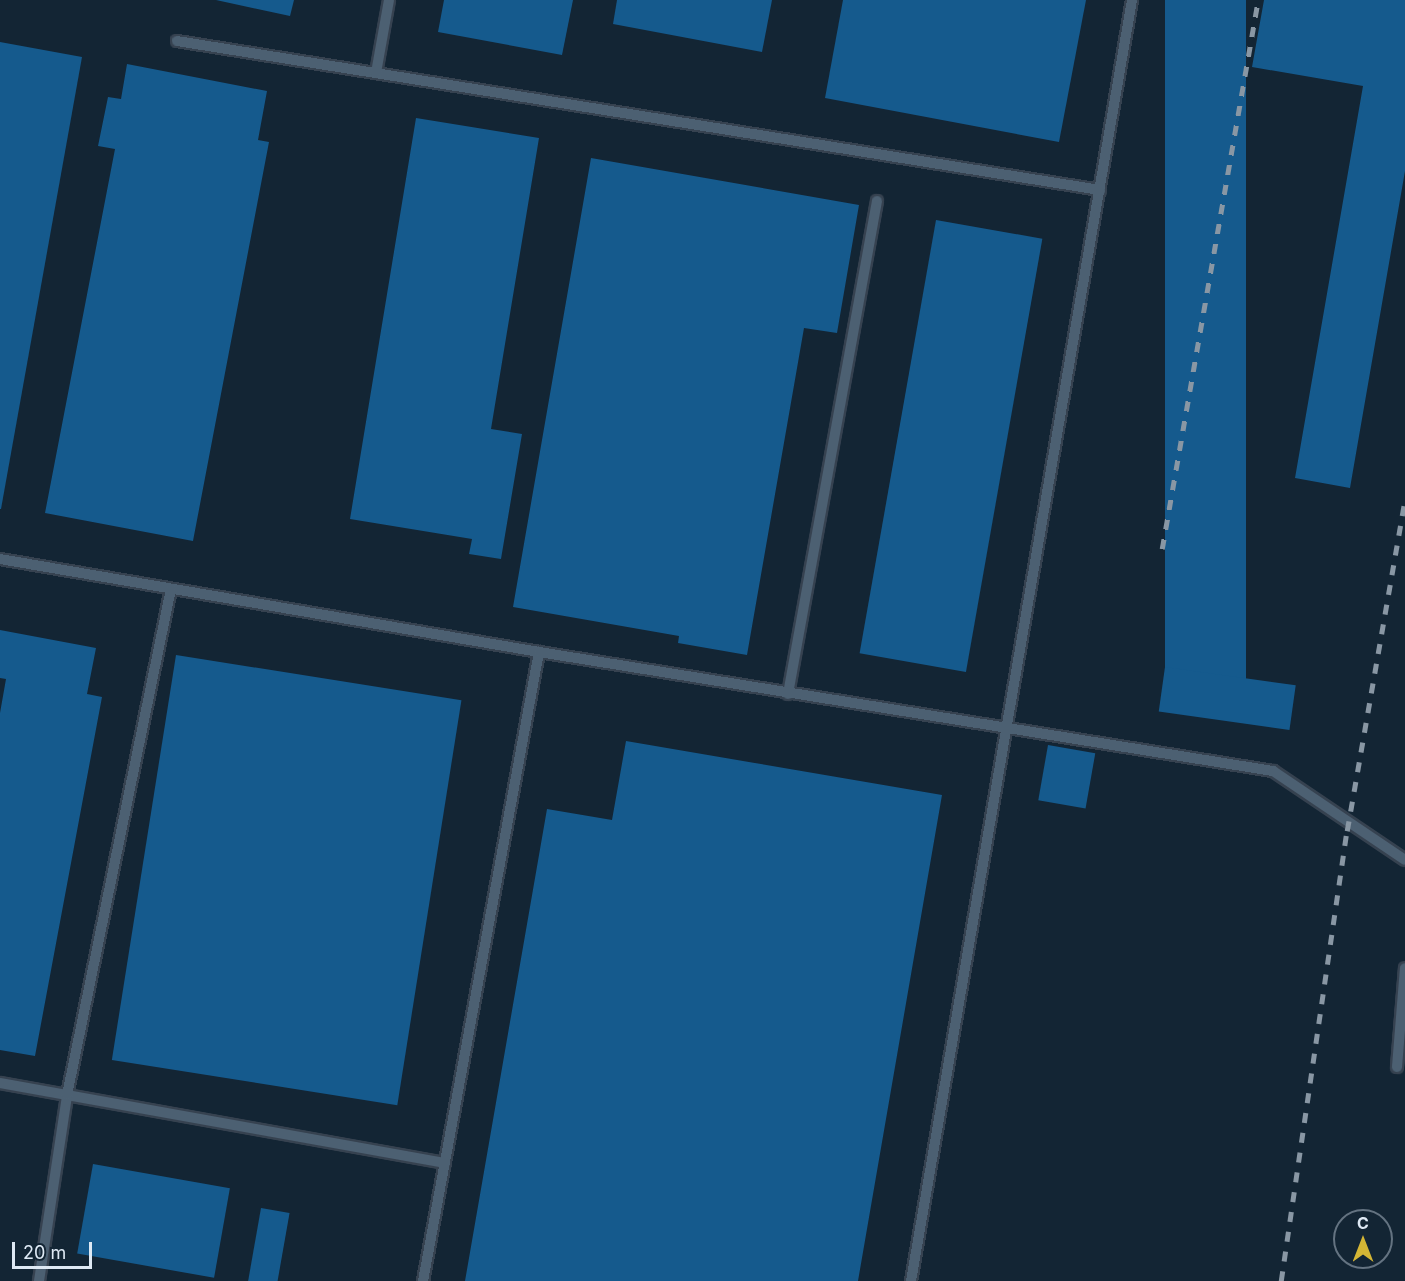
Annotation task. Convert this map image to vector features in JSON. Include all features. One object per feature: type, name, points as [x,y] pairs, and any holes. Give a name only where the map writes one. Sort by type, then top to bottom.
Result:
[{"type":"lane","points":[[376,73],[389,0]]},
{"type":"lane","points":[[911,1281],[1008,730],[1132,0]]},
{"type":"lane","points":[[177,41],[1100,190]]},
{"type":"lane","points":[[788,693],[877,201]]},
{"type":"lane","points":[[0,559],[539,652],[1008,730],[1273,771],[1405,860]]},
{"type":"lane","points":[[39,1281],[67,1095],[171,589]]},
{"type":"lane","points":[[423,1281],[539,652]]},
{"type":"lane","points":[[1397,1067],[1405,968]]},
{"type":"lane","points":[[0,1083],[445,1163]]},
{"type":"building","points":[[216,0],[294,0],[290,16]]},
{"type":"building","points":[[444,0],[573,0],[562,55],[438,32]]},
{"type":"building","points":[[617,0],[772,0],[762,52],[613,24]]},
{"type":"building","points":[[843,0],[1086,0],[1059,142],[825,98]]},
{"type":"building","points":[[1165,0],[1246,0],[1246,709],[1165,709]]},
{"type":"building","points":[[1264,0],[1405,0],[1405,171],[1350,488],[1295,478],[1363,86],[1252,67]]},
{"type":"building","points":[[0,42],[82,57],[1,509],[0,509]]},
{"type":"building","points":[[127,64],[267,91],[258,140],[269,142],[193,541],[45,513],[115,149],[98,146],[108,97],[121,99]]},
{"type":"building","points":[[416,118],[539,138],[491,429],[522,434],[501,559],[469,554],[472,539],[350,519]]},
{"type":"building","points":[[591,158],[859,205],[837,333],[804,328],[747,655],[678,643],[679,636],[513,607]]},
{"type":"building","points":[[936,220],[1042,239],[966,672],[860,653]]},
{"type":"building","points":[[0,630],[96,648],[87,694],[102,697],[35,1056],[0,1050],[0,713],[6,679],[0,678]]},
{"type":"building","points":[[176,655],[461,700],[397,1105],[112,1060]]},
{"type":"building","points":[[1165,667],[1296,685],[1289,730],[1159,712]]},
{"type":"building","points":[[626,741],[942,795],[858,1281],[465,1281],[547,809],[612,820]]},
{"type":"building","points":[[1048,745],[1095,753],[1086,808],[1038,800]]},
{"type":"building","points":[[93,1164],[230,1188],[214,1278],[77,1254]]},
{"type":"building","points":[[261,1208],[290,1213],[278,1281],[248,1281]]},
{"type":"railway","points":[[1162,549],[1258,0]]},
{"type":"railway","points":[[1281,1281],[1347,831],[1405,500]]}]
